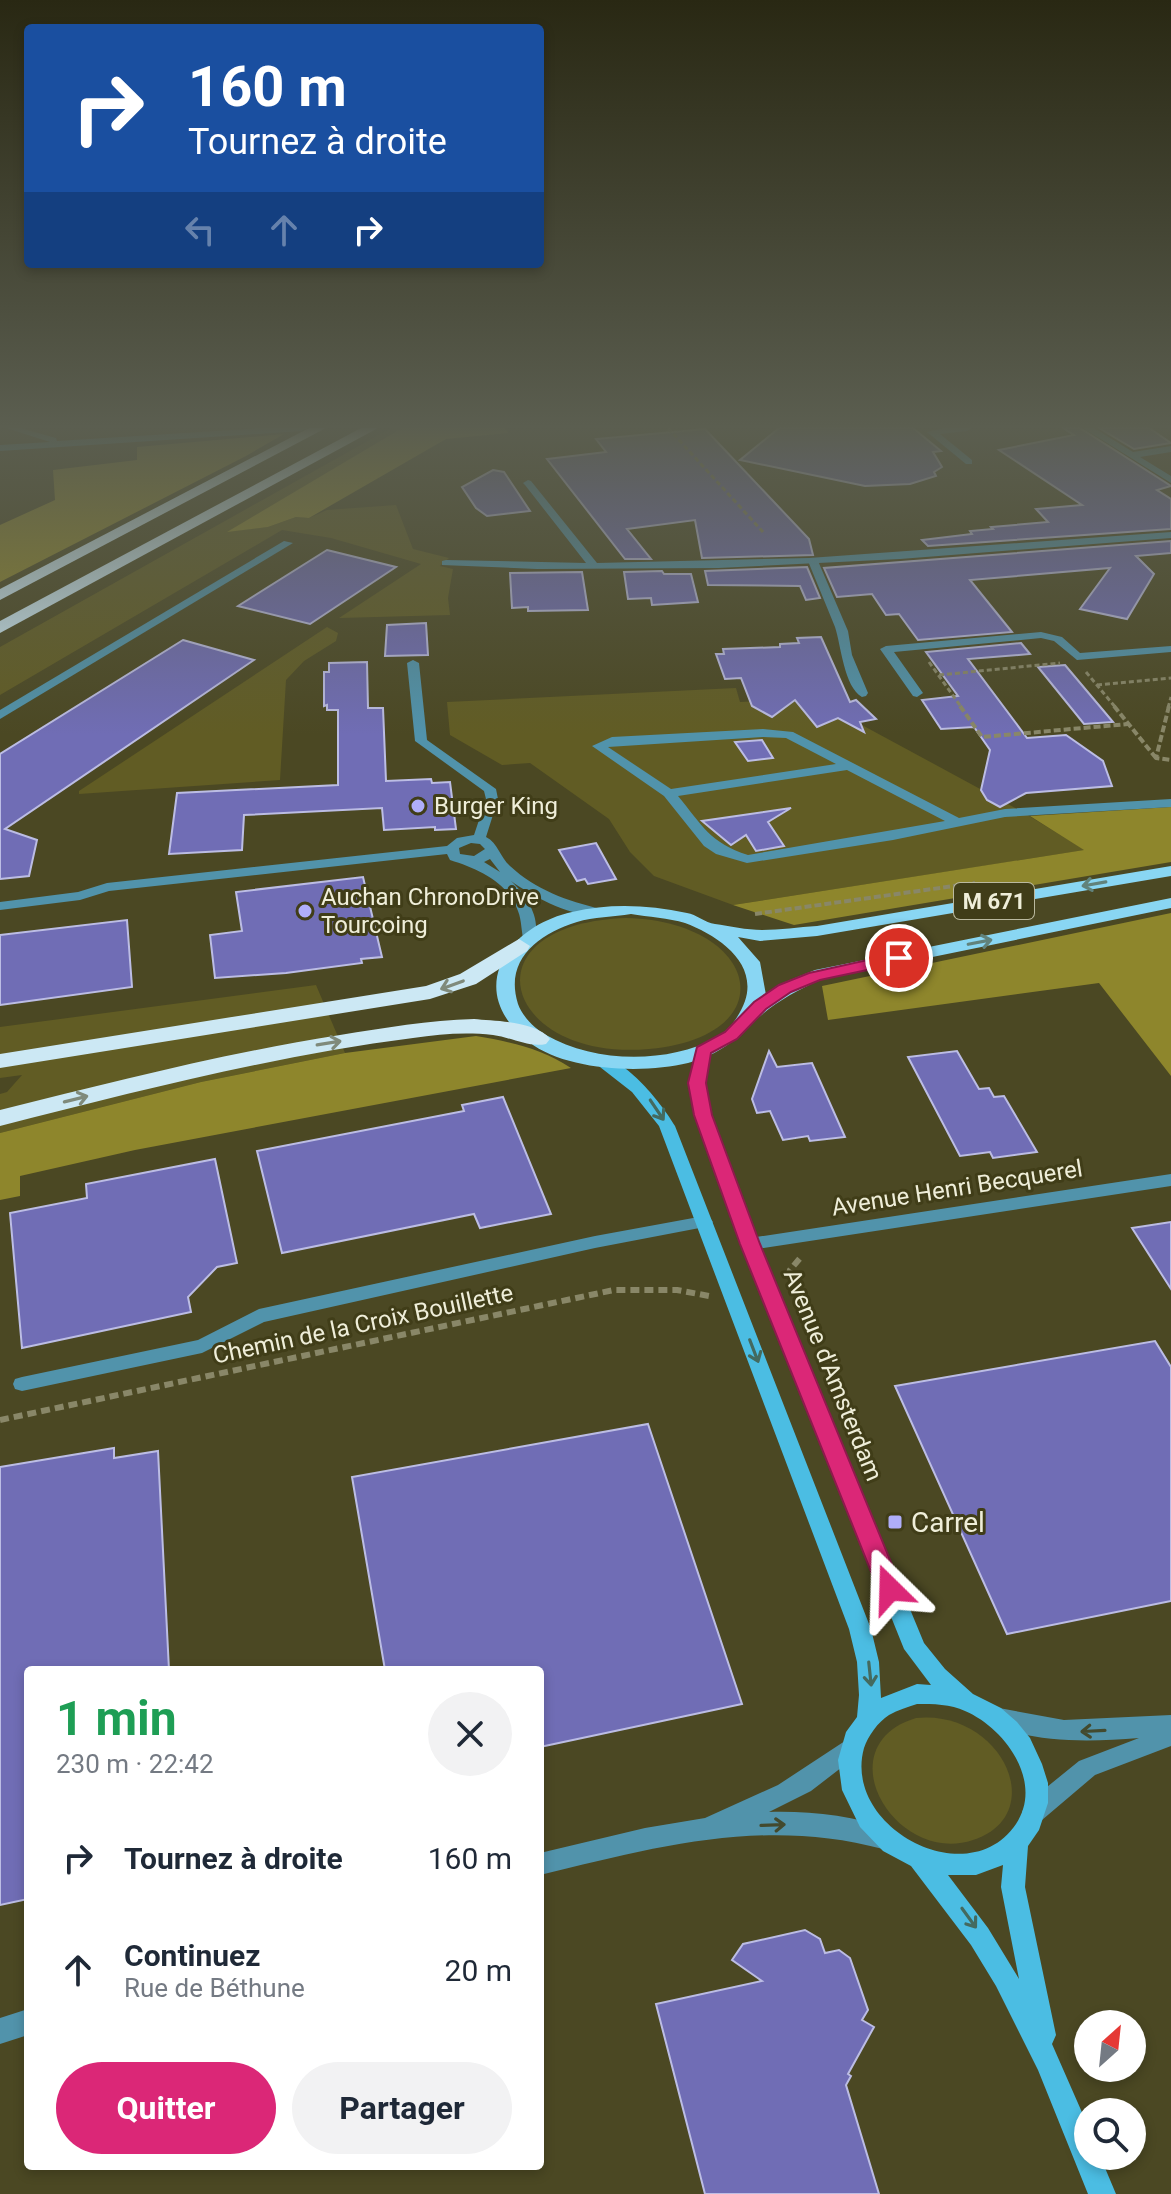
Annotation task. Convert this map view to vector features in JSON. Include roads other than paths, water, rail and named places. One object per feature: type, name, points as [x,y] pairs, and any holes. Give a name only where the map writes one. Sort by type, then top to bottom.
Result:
[{"type":"highway","points":[[0,595],[123,530]]},
{"type":"highway","points":[[0,628],[181,530]]},
{"type":"highway","points":[[0,1061],[406,997],[451,986],[485,970],[524,942]]},
{"type":"highway","points":[[0,1050],[306,1012]]},
{"type":"highway","points":[[0,1118],[265,1054],[380,1036],[475,1026],[518,1031],[538,1039]]},
{"type":"main road","name":"M 671","points":[[697,921],[741,934],[791,934],[1171,871]]},
{"type":"main road","name":"M 671","points":[[750,1017],[777,993],[815,976],[1171,903]]},
{"type":"main road","points":[[654,911],[697,921],[727,936],[753,963],[759,994],[750,1017],[731,1036],[703,1050],[653,1062],[599,1060],[572,1054],[538,1039],[516,1019],[503,997],[505,967],[524,942],[559,921],[596,912],[654,911]]},
{"type":"street","points":[[566,530],[593,565]]},
{"type":"street","points":[[446,563],[593,565],[813,561],[1171,535]]},
{"type":"street","points":[[0,715],[288,543]]},
{"type":"street","points":[[813,561],[842,631],[846,655],[862,693]]},
{"type":"street","points":[[917,693],[886,649],[1046,635],[1061,641],[1077,659],[1171,649]]},
{"type":"street","points":[[413,663],[421,741],[490,789],[492,799],[479,839]]},
{"type":"street","points":[[958,823],[799,737],[778,733],[599,743],[600,750],[669,793],[709,843],[747,859],[958,823],[1005,813],[1171,803]]},
{"type":"street","points":[[669,793],[851,766]]},
{"type":"street","points":[[0,906],[80,896],[107,887],[451,850],[460,840],[479,839],[488,842],[503,866],[541,895],[568,906],[596,912]]},
{"type":"street","points":[[451,850],[455,857],[470,860],[495,873],[523,903],[530,920],[524,942]]},
{"type":"street","points":[[470,860],[483,858],[491,851]]},
{"type":"street","name":"Avenue d'Amsterdam","points":[[703,1050],[697,1083],[703,1115],[750,1244],[915,1649],[937,1676],[965,1700]]},
{"type":"street","points":[[599,1060],[632,1083],[659,1110],[860,1629],[871,1668],[872,1697],[868,1718],[851,1747],[828,1769],[800,1788],[695,1830]]},
{"type":"street","name":"Avenue Henri Becquerel","points":[[750,1244],[1171,1180]]},
{"type":"street","points":[[22,1384],[202,1346],[259,1316],[595,1242],[704,1222]]},
{"type":"street","points":[[868,1718],[895,1700],[917,1694],[941,1694],[965,1700],[996,1717],[1053,1732],[1171,1725]]},
{"type":"street","points":[[996,1717],[1017,1737],[1030,1761],[1037,1787],[1034,1812]]},
{"type":"street","points":[[1049,2059],[1014,1896],[1012,1875],[1017,1842],[1034,1812],[1087,1768],[1171,1736]]},
{"type":"street","points":[[851,1747],[849,1770],[854,1794],[865,1817],[883,1838]]},
{"type":"street","points":[[544,1863],[695,1830],[802,1824],[841,1828],[883,1838],[919,1859],[944,1865],[968,1865],[990,1860],[1017,1842]]},
{"type":"street","points":[[919,1859],[968,1915],[985,1941],[1049,2059],[1102,2194]]},
{"type":"street","points":[[0,2031],[24,2023]]},
{"type":"place","name":"Burger King","points":[[418,806]]},
{"type":"place","name":"Auchan ChronoDrive Tourcoing","points":[[305,911]]},
{"type":"place","name":"Carrel","points":[[895,1522]]}]
